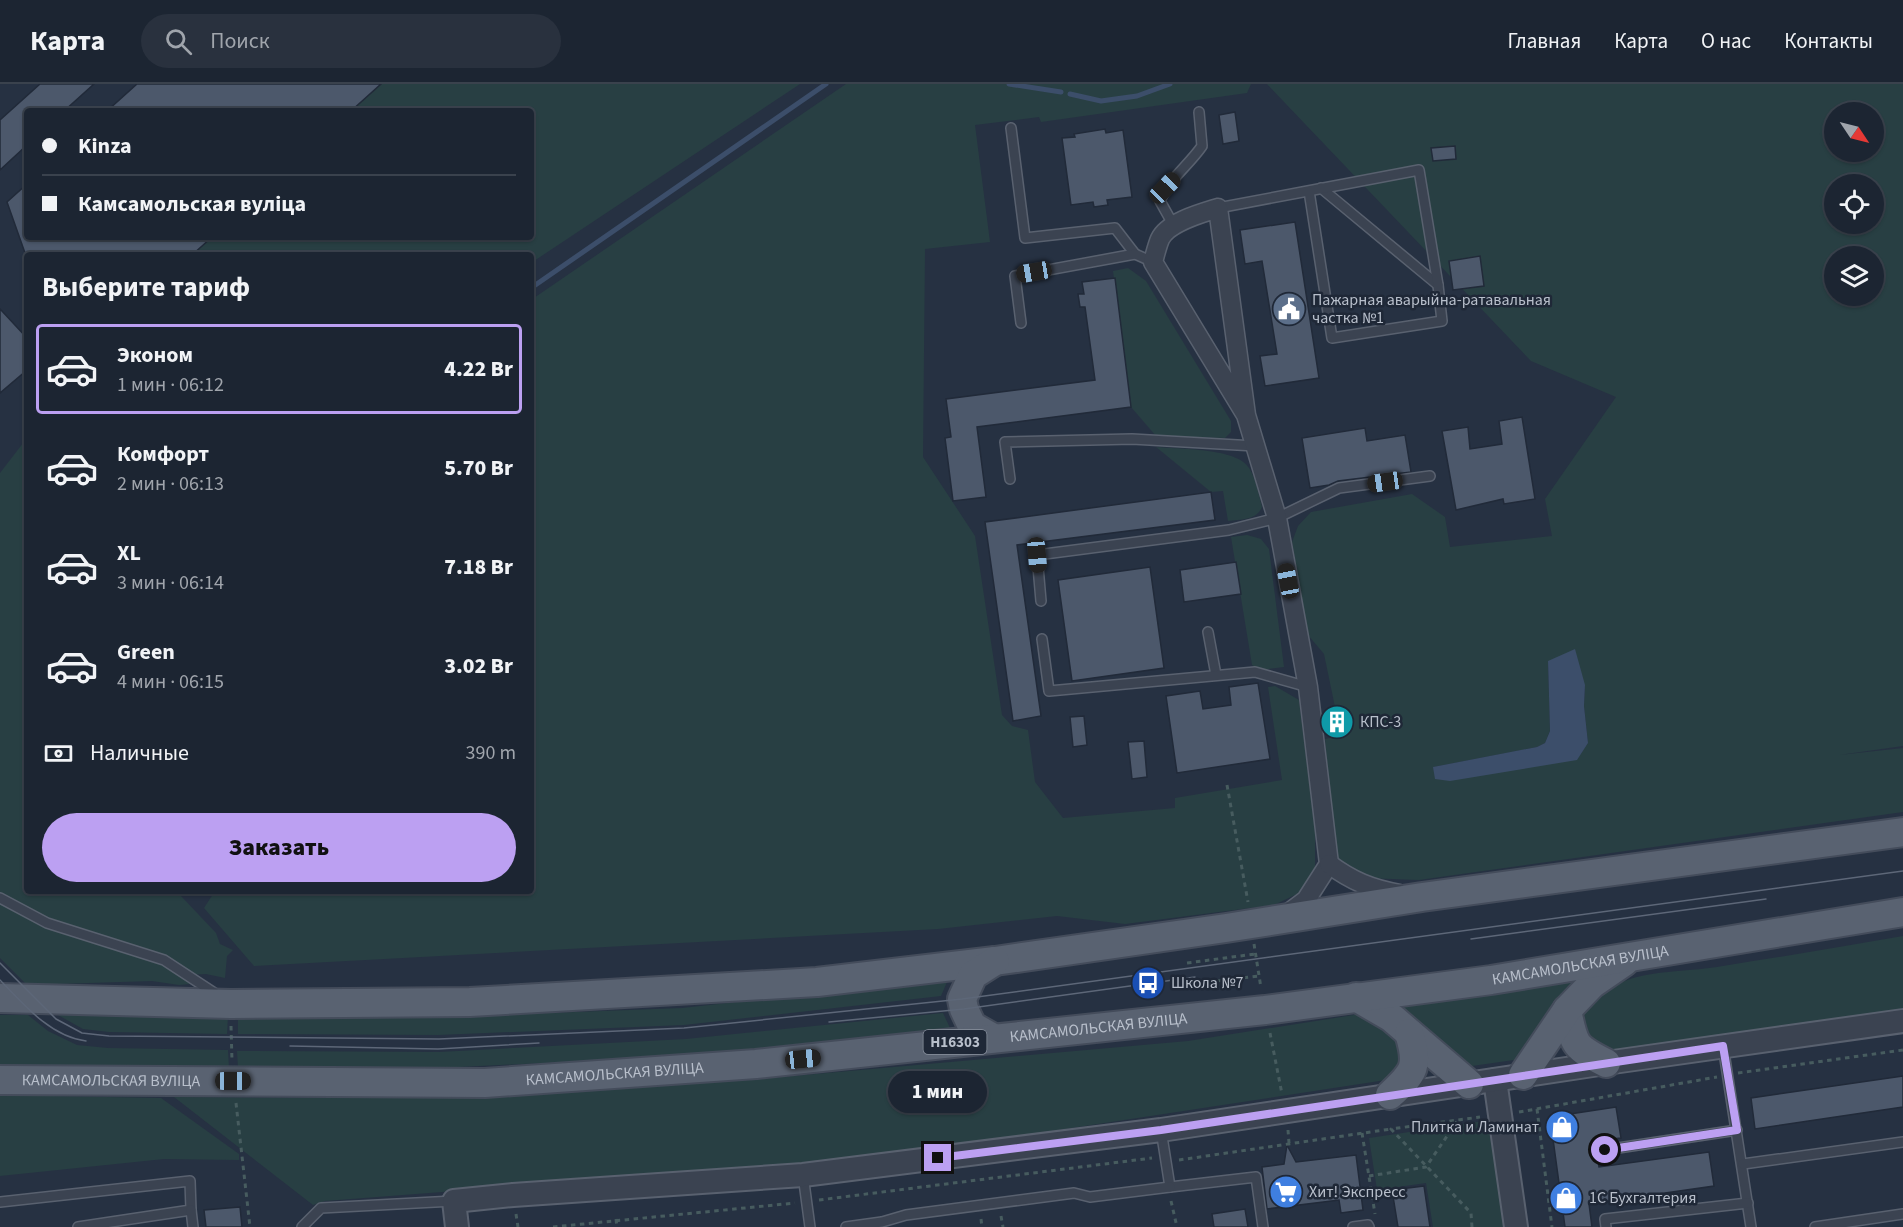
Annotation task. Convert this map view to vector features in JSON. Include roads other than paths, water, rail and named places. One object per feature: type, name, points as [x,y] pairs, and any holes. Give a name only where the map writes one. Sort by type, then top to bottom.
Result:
[{"type":"main road","points":[[0,998],[231,1004],[504,1000],[817,982],[995,961],[1422,897],[1897,838]]},
{"type":"main road","name":"КАМСАМОЛЬСКАЯ ВУЛІЦА","points":[[0,1080],[485,1083],[756,1064],[1265,1010],[1491,980],[1900,910]]},
{"type":"main road","points":[[1524,1076],[1567,1010],[1592,984],[1632,957]]},
{"type":"main road","points":[[993,1038],[972,1026],[962,999],[974,975],[995,961]]},
{"type":"main road","points":[[1356,997],[1392,1018],[1409,1033],[1482,1082]]},
{"type":"main road","points":[[1567,1010],[1571,1032],[1580,1050],[1606,1062]]},
{"type":"main road","points":[[1390,1095],[1410,1077],[1416,1054],[1409,1033]]},
{"type":"street","points":[[1246,415],[1153,262],[1161,237],[1174,226],[1191,217],[1218,208],[1246,415],[1277,518],[1308,687],[1329,864],[1306,900],[1294,910],[1264,922]]},
{"type":"street","points":[[1329,864],[1351,880],[1361,884],[1382,891],[1422,897]]},
{"type":"street","points":[[457,1227],[454,1202],[513,1195],[803,1175],[1161,1130],[1606,1062],[1903,1022]]},
{"type":"street","points":[[1482,1082],[1500,1114],[1516,1227]]},
{"type":"lane","points":[[1174,226],[1160,201],[1165,188],[1193,159],[1202,146],[1199,112]]},
{"type":"lane","points":[[1011,128],[1026,238],[1115,228],[1135,254],[1153,262]]},
{"type":"lane","points":[[1218,208],[1419,170],[1442,321],[1332,338],[1309,191]]},
{"type":"lane","points":[[1321,189],[1438,285]]},
{"type":"lane","points":[[1021,323],[1015,276],[1135,254]]},
{"type":"lane","points":[[1010,479],[1005,442],[1132,438],[1255,446]]},
{"type":"lane","points":[[1041,601],[1037,555],[1230,530],[1277,518],[1340,488],[1430,476]]},
{"type":"lane","points":[[1208,632],[1216,675]]},
{"type":"lane","points":[[1042,639],[1049,692],[1255,672],[1308,687]]},
{"type":"lane","points":[[0,898],[46,923],[164,960],[231,1004]]},
{"type":"lane","points":[[1723,1046],[1751,1227]]},
{"type":"lane","points":[[1161,1130],[1170,1187]]},
{"type":"lane","points":[[1605,1150],[1737,1130]]},
{"type":"lane","points":[[1743,1164],[1903,1142]]},
{"type":"lane","points":[[803,1175],[810,1227]]},
{"type":"lane","points":[[846,1227],[882,1222],[906,1215],[1074,1193],[1090,1197],[1256,1177],[1263,1227]]},
{"type":"lane","points":[[0,1202],[190,1181],[193,1227]]},
{"type":"lane","points":[[302,1227],[321,1208],[454,1202]]},
{"type":"lane","points":[[1606,1227],[1605,1219],[1748,1203]]},
{"type":"lane","points":[[78,1227],[191,1210]]},
{"type":"lane","points":[[1815,1227],[1850,1225],[1903,1214]]},
{"type":"lane","points":[[1353,1227],[1369,1226]]},
{"type":"water","points":[[1575,649],[1585,685],[1584,706],[1588,743],[1577,760],[1450,781],[1435,779],[1433,767],[1537,747],[1545,743],[1550,731],[1548,661]]},
{"type":"waterway","points":[[534,286],[826,84]]},
{"type":"waterway","points":[[1009,84],[1061,92]]},
{"type":"waterway","points":[[1070,94],[1101,101],[1137,96],[1170,84]]},
{"type":"tram line","points":[[0,963],[56,1019],[82,1033],[109,1036],[439,1039],[684,1028],[962,999],[1903,871]]},
{"type":"tram line","points":[[1471,939],[1766,899]]},
{"type":"tram line","points":[[829,1022],[964,1009],[1195,977]]},
{"type":"tram line","points":[[0,980],[28,1009],[49,1026],[73,1038],[86,1041]]},
{"type":"tram line","points":[[290,1046],[438,1049],[539,1043]]},
{"type":"place","name":"Пажарная аварыйна-ратавальная частка №1","points":[[1289,309]]},
{"type":"place","name":"КПС-3","points":[[1337,722]]},
{"type":"place","name":"Школа №7","points":[[1148,983]]},
{"type":"place","name":"Плитка и Ламинат","points":[[1562,1127]]},
{"type":"place","name":"Хит! Экспресс","points":[[1286,1192]]},
{"type":"place","name":"1С Бухгалтерия","points":[[1566,1198]]}]
